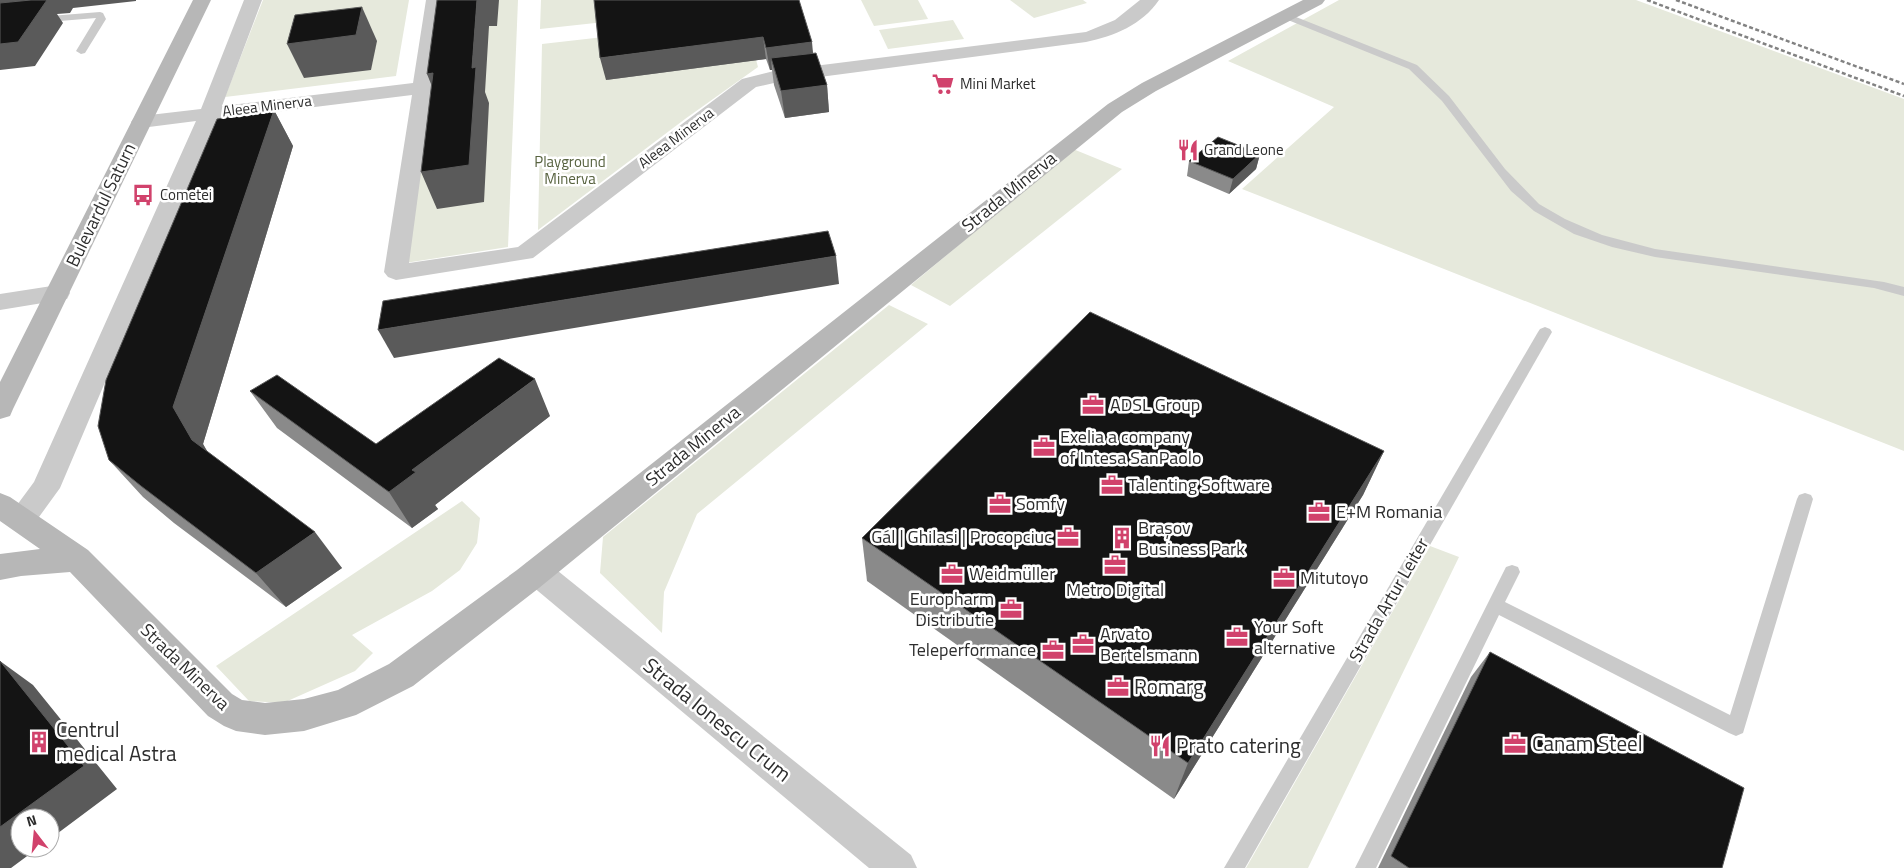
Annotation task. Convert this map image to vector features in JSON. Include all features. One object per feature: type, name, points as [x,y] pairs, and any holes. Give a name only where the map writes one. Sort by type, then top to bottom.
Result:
[{"type":"street","name":"Bulevardul Saturn","points":[[0,409],[202,0]]},
{"type":"street","points":[[10,513],[46,488],[198,142],[254,0]]},
{"type":"street","name":"Aleea Minerva","points":[[435,0],[396,272],[525,253],[749,83],[774,77],[1086,37],[1112,31],[1123,24],[1150,0]]},
{"type":"street","name":"Strada Minerva","points":[[10,513],[77,559],[220,706],[236,715],[265,719],[304,715],[344,704],[401,675],[537,572],[1115,108],[1149,87],[1286,16],[1311,1]]},
{"type":"street","name":"Aleea Minerva","points":[[141,122],[422,88]]},
{"type":"street","points":[[0,302],[58,293]]},
{"type":"street","points":[[0,567],[21,563],[77,559]]},
{"type":"street","name":"Strada Ionescu Crum","points":[[537,572],[898,868]]},
{"type":"lane","points":[[0,23],[100,15],[101,19],[81,51]]},
{"type":"lane","points":[[1286,16],[1413,67],[1443,94],[1515,188],[1533,204],[1580,231],[1611,242],[1658,253],[1824,278],[1879,283],[1904,292]]},
{"type":"lane","name":"Strada Artur Leiter","points":[[1234,868],[1545,332]]},
{"type":"lane","points":[[1495,605],[1736,728],[1805,499]]},
{"type":"lane","points":[[1365,868],[1512,572]]},
{"type":"green space","points":[[263,0],[409,0],[396,76],[225,97]]},
{"type":"green space","points":[[443,0],[518,0],[508,247],[405,263]]},
{"type":"green space","points":[[541,0],[751,0],[752,6],[540,29]]},
{"type":"green space","points":[[861,0],[918,0],[928,19],[874,26]]},
{"type":"green space","points":[[1010,0],[1083,0],[1087,3],[1034,18]]},
{"type":"green space","points":[[1339,0],[1636,0],[1904,99],[1904,451],[1242,189],[1334,107],[1228,61]]},
{"type":"green space","points":[[953,20],[964,39],[888,49],[879,30]]},
{"type":"green space","name":"Playground Minerva","points":[[727,23],[751,41],[758,67],[685,119],[538,230],[542,44]]},
{"type":"green space","points":[[1073,149],[1122,169],[950,306],[911,285]]},
{"type":"green space","points":[[889,305],[928,324],[697,514],[664,592],[662,633],[600,573],[603,537]]},
{"type":"green space","points":[[462,501],[480,518],[477,543],[460,570],[432,591],[352,635],[373,653],[355,671],[283,703],[249,701],[216,666]]},
{"type":"green space","points":[[1430,546],[1459,557],[1308,868],[1246,868]]},
{"type":"building","points":[[47,0],[18,42],[0,44],[0,3]]},
{"type":"building","points":[[437,0],[477,0],[472,68],[476,67],[469,165],[421,172],[433,73],[427,74]]},
{"type":"building","points":[[594,0],[799,0],[812,42],[766,48],[763,37],[600,58]]},
{"type":"building","points":[[362,7],[356,35],[287,44],[295,15]]},
{"type":"building","points":[[816,53],[827,85],[781,91],[771,58]]},
{"type":"building","points":[[274,110],[173,407],[192,440],[315,532],[256,573],[109,460],[98,426],[106,380],[217,119]]},
{"type":"building","points":[[1218,137],[1260,154],[1233,179],[1189,161]]},
{"type":"building","points":[[828,231],[836,256],[378,330],[383,301]]},
{"type":"building","name":"Brașov Business Park","points":[[1090,312],[1384,451],[1188,763],[862,538]]},
{"type":"building","points":[[499,358],[535,379],[412,470],[416,472],[389,492],[250,391],[277,375],[376,444]]},
{"type":"building","name":"Canam Steel","points":[[1490,652],[1744,788],[1722,868],[1409,868],[1391,856]]},
{"type":"building","points":[[0,661],[84,766],[26,808],[10,808],[10,820],[0,827]]},
{"type":"railway","points":[[1647,0],[1904,96]]},
{"type":"railway","points":[[1676,0],[1904,84]]},
{"type":"place","name":"Mini Market","points":[[943,84]]},
{"type":"place","name":"Grand Leone","points":[[1188,150]]},
{"type":"place","name":"Cometei","points":[[143,195]]},
{"type":"place","name":"ADSL Group","points":[[1093,405]]},
{"type":"place","name":"Exelia a company of Intesa SanPaolo","points":[[1044,447]]},
{"type":"place","name":"Talenting Software","points":[[1112,485]]},
{"type":"place","name":"Somfy","points":[[1000,504]]},
{"type":"place","name":"E+M Romania","points":[[1319,512]]},
{"type":"place","name":"Gál | Ghilasi | Procopciuc","points":[[1068,537]]},
{"type":"place","name":"Brașov Business Park","points":[[1122,538]]},
{"type":"place","name":"Metro Digital","points":[[1115,565]]},
{"type":"place","name":"Weidmüller","points":[[952,574]]},
{"type":"place","name":"Mitutoyo","points":[[1284,578]]},
{"type":"place","name":"Europharm Distributie","points":[[1011,609]]},
{"type":"place","name":"Your Soft alternative","points":[[1237,637]]},
{"type":"place","name":"Arvato Bertelsmann","points":[[1083,644]]},
{"type":"place","name":"Teleperformance","points":[[1053,650]]},
{"type":"place","name":"Romarg","points":[[1118,687]]},
{"type":"place","name":"Centrul medical Astra","points":[[39,742]]},
{"type":"place","name":"Canam Steel","points":[[1515,744]]},
{"type":"place","name":"Prato catering","points":[[1160,746]]}]
